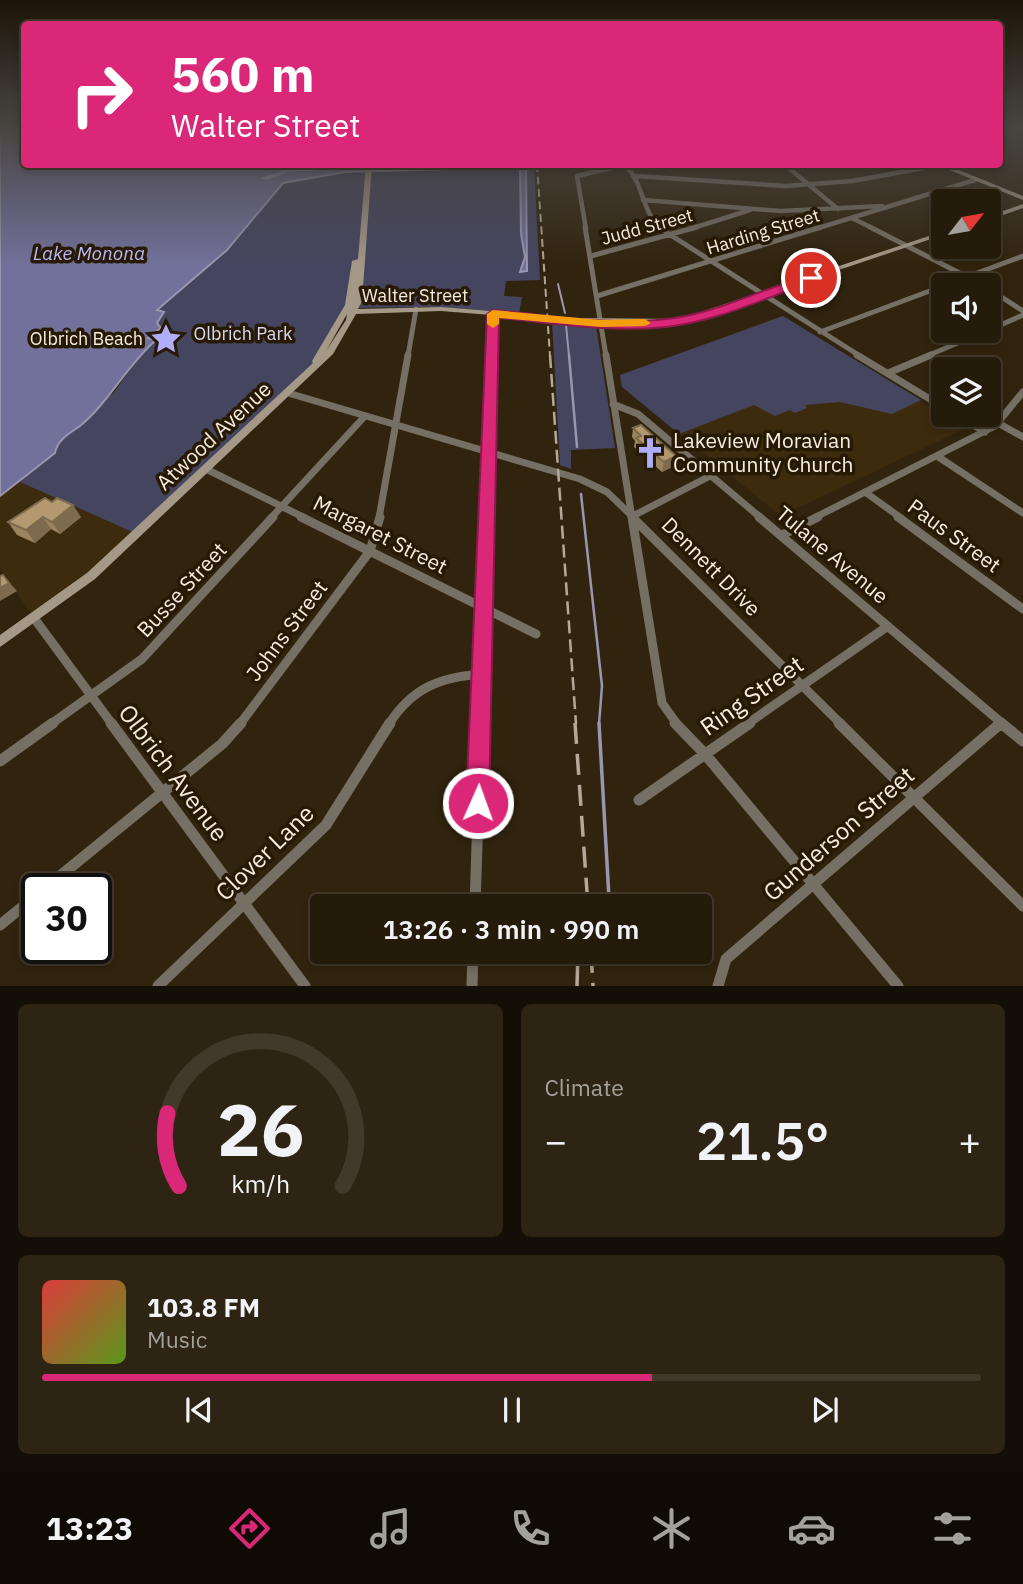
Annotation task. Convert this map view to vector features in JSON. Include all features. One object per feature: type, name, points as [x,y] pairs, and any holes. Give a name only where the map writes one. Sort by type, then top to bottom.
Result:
[{"type":"street","name":"Atwood Avenue","points":[[0,642],[91,576],[288,393],[334,346],[346,312],[363,231],[367,174]]},
{"type":"street","points":[[579,174],[663,707],[898,985]]},
{"type":"street","points":[[795,174],[838,209],[959,273]]},
{"type":"street","points":[[896,174],[808,185],[726,184],[636,176],[650,219],[669,235],[931,400]]},
{"type":"street","points":[[961,174],[1023,198]]},
{"type":"street","name":"Harding Street","points":[[597,296],[975,180]]},
{"type":"street","points":[[643,200],[750,210],[895,206]]},
{"type":"street","points":[[1001,214],[1023,206]]},
{"type":"street","name":"Judd Street","points":[[591,256],[750,210]]},
{"type":"street","name":"Walter Street","points":[[346,312],[416,309],[601,322],[681,321],[931,237]]},
{"type":"street","points":[[978,273],[1023,256]]},
{"type":"street","points":[[820,332],[931,291]]},
{"type":"street","points":[[1001,297],[1023,313],[1001,324]]},
{"type":"street","name":"Johns Street","points":[[64,873],[202,762],[248,714],[370,551],[376,537],[416,309]]},
{"type":"street","points":[[474,894],[493,314]]},
{"type":"street","points":[[888,373],[958,343]]},
{"type":"street","points":[[1001,418],[1023,392]]},
{"type":"street","name":"Dennett Drive","points":[[288,393],[587,481],[612,496],[1023,906]]},
{"type":"street","name":"Tulane Avenue","points":[[614,404],[638,414],[1023,741]]},
{"type":"street","name":"Busse Street","points":[[0,761],[142,659],[365,416]]},
{"type":"street","points":[[1001,424],[1023,437]]},
{"type":"street","points":[[977,427],[985,432]]},
{"type":"street","points":[[782,535],[992,427]]},
{"type":"street","points":[[937,456],[1023,513]]},
{"type":"street","name":"Margaret Street","points":[[206,469],[536,634]]},
{"type":"street","points":[[632,516],[710,476]]},
{"type":"street","name":"Paus Street","points":[[865,492],[1023,609]]},
{"type":"street","name":"Olbrich Avenue","points":[[34,618],[305,985]]},
{"type":"street","name":"Ring Street","points":[[639,800],[888,626]]},
{"type":"street","name":"Clover Lane","points":[[158,985],[326,825],[399,709],[412,694],[440,678],[482,674]]},
{"type":"street","name":"Gunderson Street","points":[[718,985],[726,959],[1001,723]]},
{"type":"street","points":[[0,925],[21,908]]},
{"type":"street","points":[[472,985],[473,964]]},
{"type":"shaded area","points":[[782,316],[931,408],[931,427],[966,428],[781,516],[622,387],[620,375]]},
{"type":"shaded area","points":[[20,482],[137,534],[34,618],[0,568],[0,496]]},
{"type":"green space","name":"Olbrich Park","points":[[275,174],[534,174],[540,280],[506,281],[504,296],[522,297],[519,313],[437,307],[344,308],[316,364],[137,534],[20,482],[54,453],[55,447],[115,391],[141,354],[155,341],[148,338],[157,323],[156,311],[227,250],[259,213],[267,179],[263,178]]},
{"type":"green space","points":[[783,316],[921,400],[892,414],[840,402],[805,405],[807,408],[795,413],[790,410],[775,416],[754,405],[679,434],[622,387],[620,375]]},
{"type":"green space","points":[[552,321],[596,326],[615,448],[571,450],[571,469],[560,465]]},
{"type":"water","name":"Lake Monona","points":[[0,174],[276,174],[264,178],[267,179],[281,174],[334,174],[283,183],[227,250],[157,310],[164,312],[157,323],[161,328],[148,338],[156,340],[136,360],[91,416],[61,441],[55,453],[0,496]]},
{"type":"water","name":"Lake Monona","points":[[520,174],[526,174],[527,271],[520,272],[525,257],[521,234]]},
{"type":"building","points":[[641,425],[676,456],[664,462],[636,438],[641,436],[633,428]]},
{"type":"building","points":[[45,498],[52,502],[57,498],[73,505],[52,522],[43,517],[26,530],[8,522]]},
{"type":"building","points":[[3,575],[9,583],[0,588],[0,576]]},
{"type":"waterway","points":[[558,284],[565,313]]},
{"type":"waterway","points":[[566,325],[569,356]]},
{"type":"waterway","points":[[569,355],[577,447]]},
{"type":"waterway","points":[[581,494],[602,686],[599,724]]},
{"type":"waterway","points":[[599,724],[609,894]]},
{"type":"railway","points":[[538,174],[550,356]]},
{"type":"railway","points":[[550,355],[576,724]]},
{"type":"railway","points":[[575,723],[587,894]]},
{"type":"railway","points":[[577,986],[578,964]]},
{"type":"railway","points":[[592,964],[593,986]]},
{"type":"slow traffic","points":[[493,324],[493,314],[601,324],[645,323]]},
{"type":"place","name":"Olbrich Beach","points":[[166,339]]},
{"type":"place","name":"Lakeview Moravian Community Church","points":[[650,453]]},
{"type":"route","points":[[478,803],[493,314],[601,324],[666,323],[697,317],[811,278]]}]
